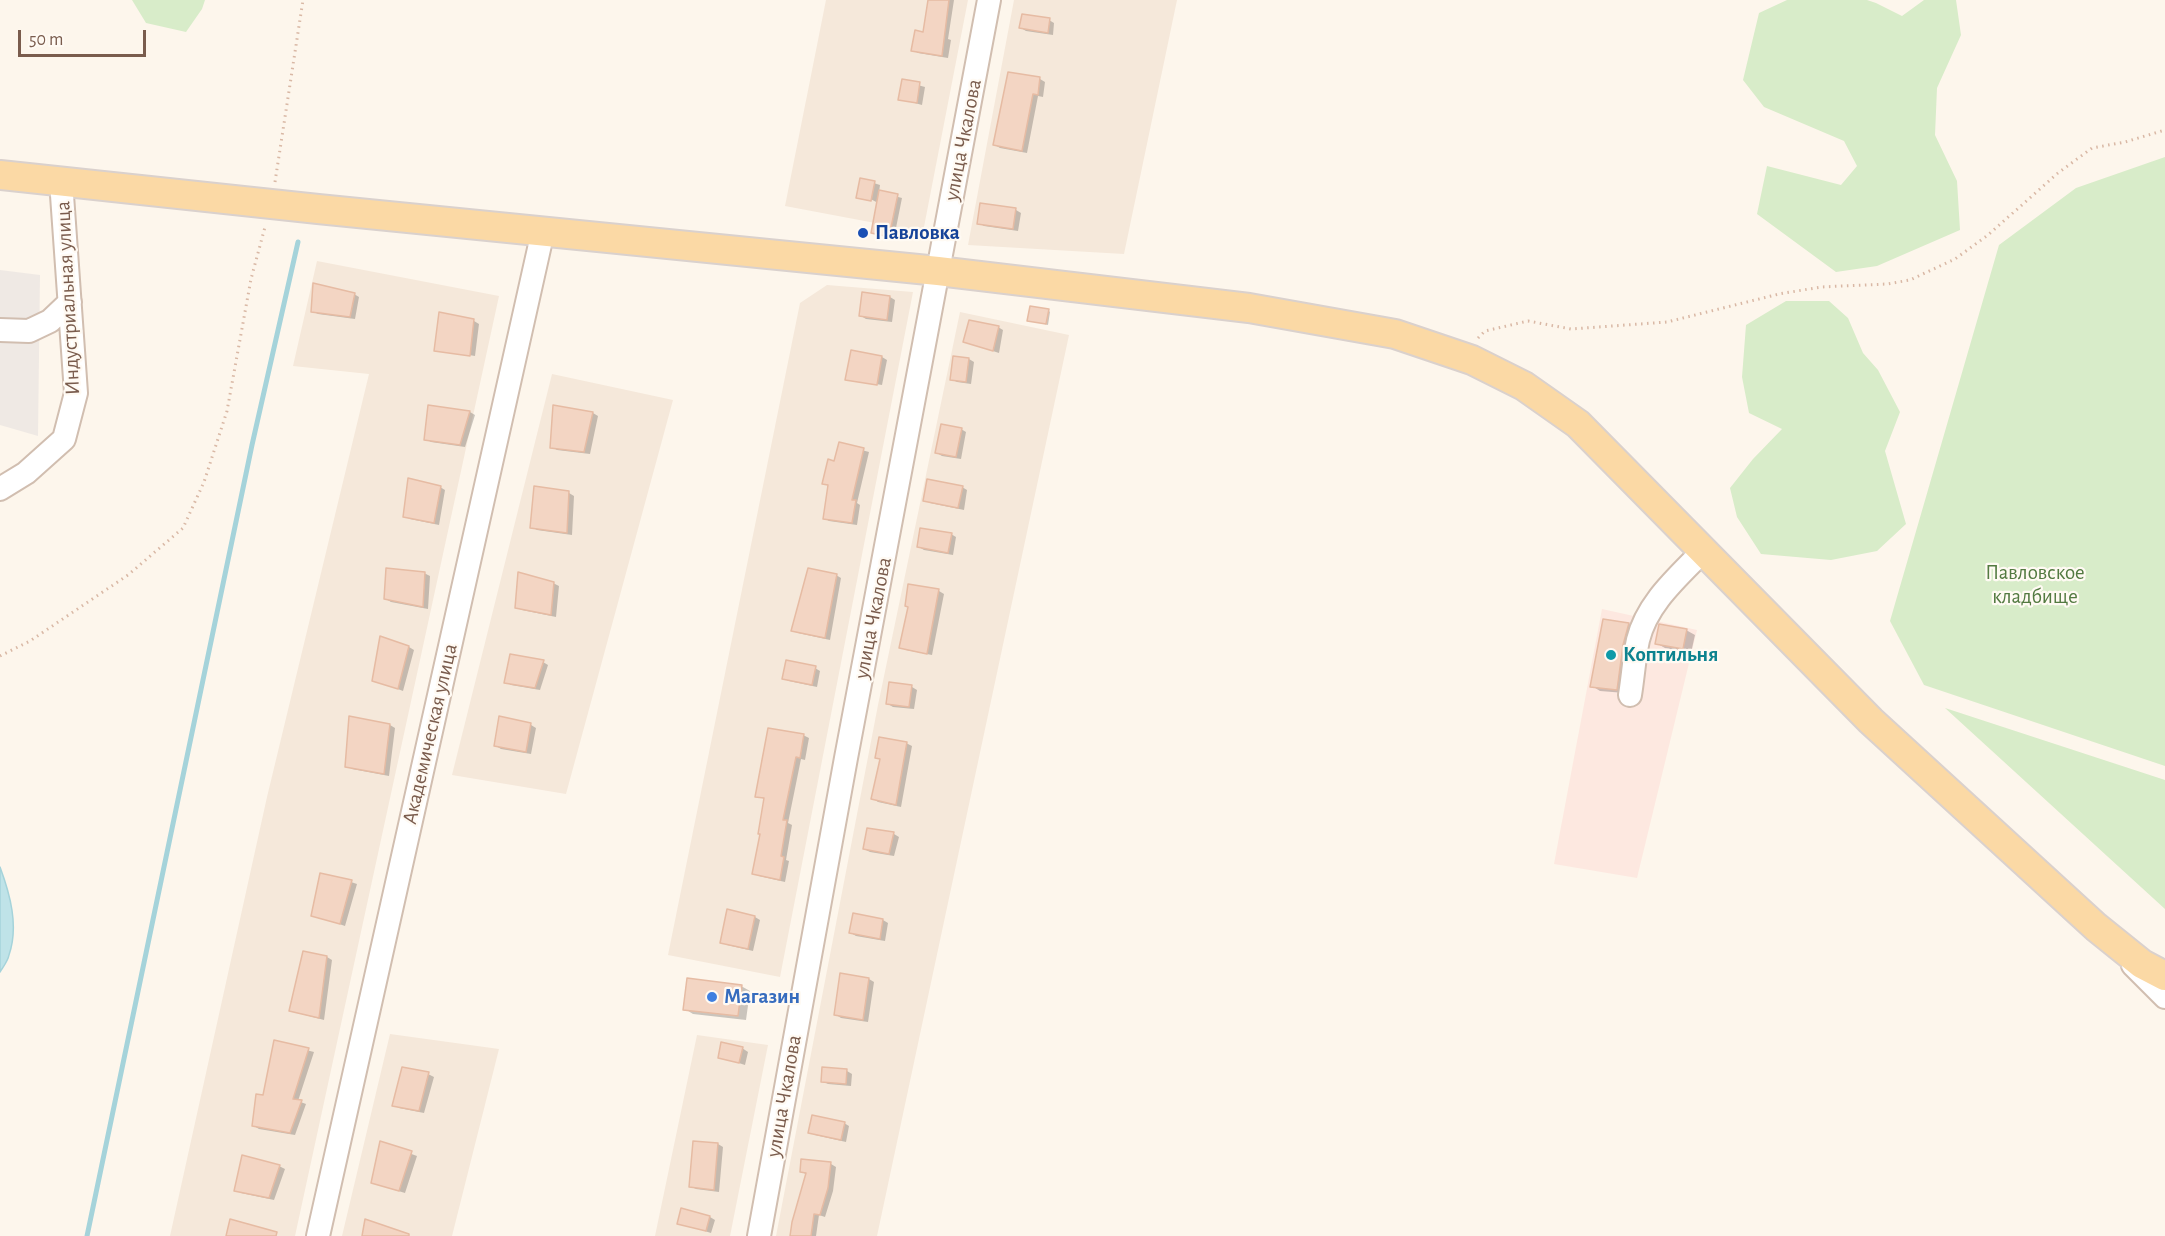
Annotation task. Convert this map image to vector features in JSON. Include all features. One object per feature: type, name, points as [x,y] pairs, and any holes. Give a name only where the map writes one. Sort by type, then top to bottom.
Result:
[{"type":"main road","points":[[0,175],[938,271],[1249,308],[1395,334],[1472,360],[1524,386],[1578,424],[1871,721],[2096,927],[2142,964],[2165,976]]},
{"type":"street","name":"улица Чкалова","points":[[759,1236],[989,0]]},
{"type":"street","name":"Индустриальная улица","points":[[0,489],[26,473],[64,439],[76,393],[61,182]]},
{"type":"street","name":"Академическая улица","points":[[318,1236],[543,231]]},
{"type":"street","points":[[0,330],[29,332],[50,321],[70,302]]},
{"type":"street","points":[[1630,695],[1638,640],[1643,625],[1668,587],[1703,551]]},
{"type":"street","points":[[2096,927],[2165,997]]},
{"type":"path","points":[[0,656],[30,641],[128,575],[183,528],[204,482],[227,411],[251,279],[271,204],[303,0]]},
{"type":"path","points":[[1460,356],[1485,331],[1528,321],[1572,329],[1667,322],[1779,294],[1910,280],[1955,259],[1988,235],[2058,174],[2092,148],[2125,142],[2165,130]]},
{"type":"shaded area","points":[[826,0],[968,0],[923,232],[785,206]]},
{"type":"shaded area","points":[[1014,0],[1177,0],[1124,254],[968,245]]},
{"type":"shaded area","points":[[317,261],[499,296],[295,1236],[170,1236],[267,797],[369,374],[293,366]]},
{"type":"shaded area","points":[[0,270],[40,275],[38,436],[0,425]]},
{"type":"shaded area","points":[[827,285],[913,292],[780,977],[668,955],[800,303]]},
{"type":"shaded area","points":[[960,312],[1069,335],[877,1236],[776,1236],[878,705]]},
{"type":"shaded area","points":[[552,374],[673,400],[566,794],[452,775]]},
{"type":"shaded area","points":[[1602,609],[1697,630],[1637,878],[1554,864]]},
{"type":"shaded area","points":[[390,1034],[499,1049],[452,1236],[342,1236]]},
{"type":"shaded area","points":[[697,1035],[768,1045],[730,1236],[655,1236]]},
{"type":"green space","points":[[132,0],[205,0],[202,9],[186,32],[146,23]]},
{"type":"green space","points":[[1787,0],[1867,0],[1902,16],[1924,0],[1956,0],[1961,35],[1937,88],[1935,135],[1957,181],[1960,230],[1877,266],[1836,272],[1757,214],[1767,166],[1841,185],[1857,166],[1844,141],[1764,107],[1743,80],[1759,13]]},
{"type":"green space","name":"Павловское кладбище","points":[[2165,157],[2165,766],[1924,685],[1890,621],[1999,245],[2076,188]]},
{"type":"green space","points":[[1786,301],[1829,301],[1848,318],[1863,353],[1878,370],[1900,412],[1885,451],[1906,524],[1877,551],[1831,560],[1761,554],[1737,517],[1730,488],[1753,459],[1782,429],[1749,413],[1742,377],[1746,325]]},
{"type":"green space","points":[[1945,708],[2165,780],[2165,909]]},
{"type":"water","points":[[0,867],[10,899],[13,933],[7,962],[0,972]]},
{"type":"building","points":[[928,0],[949,0],[942,56],[911,51],[915,30],[923,32]]},
{"type":"building","points":[[1022,14],[1050,18],[1048,33],[1019,28]]},
{"type":"building","points":[[1008,72],[1040,77],[1038,95],[1033,94],[1022,151],[993,145]]},
{"type":"building","points":[[902,79],[920,82],[917,103],[898,100]]},
{"type":"building","points":[[860,178],[875,181],[871,201],[856,198]]},
{"type":"building","points":[[879,190],[898,194],[889,237],[871,233]]},
{"type":"building","points":[[980,203],[1016,208],[1013,229],[977,224]]},
{"type":"building","points":[[313,283],[355,293],[350,317],[311,312]]},
{"type":"building","points":[[862,292],[890,296],[887,320],[859,316]]},
{"type":"building","points":[[1030,306],[1049,309],[1046,324],[1027,321]]},
{"type":"building","points":[[439,312],[474,319],[470,356],[434,351]]},
{"type":"building","points":[[969,320],[999,326],[993,351],[963,342]]},
{"type":"building","points":[[851,350],[882,356],[877,385],[845,380]]},
{"type":"building","points":[[953,356],[969,358],[966,382],[950,380]]},
{"type":"building","points":[[428,405],[470,411],[460,445],[424,440]]},
{"type":"building","points":[[553,405],[593,412],[584,452],[550,448]]},
{"type":"building","points":[[941,424],[962,428],[956,457],[935,453]]},
{"type":"building","points":[[839,442],[864,448],[852,500],[856,500],[852,523],[823,519],[828,485],[822,484],[828,459],[834,461]]},
{"type":"building","points":[[408,478],[441,486],[434,523],[403,517]]},
{"type":"building","points":[[927,479],[963,486],[958,508],[923,501]]},
{"type":"building","points":[[534,486],[569,491],[567,533],[530,528]]},
{"type":"building","points":[[920,528],[952,533],[948,553],[917,547]]},
{"type":"building","points":[[386,568],[425,572],[423,607],[384,599]]},
{"type":"building","points":[[808,568],[837,574],[825,638],[791,631]]},
{"type":"building","points":[[518,572],[554,582],[551,615],[515,608]]},
{"type":"building","points":[[908,584],[939,589],[927,654],[899,648],[908,607],[905,606]]},
{"type":"building","name":"Коптильня","points":[[1603,619],[1629,623],[1623,645],[1617,690],[1590,687]]},
{"type":"building","points":[[1659,624],[1687,629],[1683,649],[1655,644]]},
{"type":"building","points":[[380,636],[409,646],[398,689],[372,681]]},
{"type":"building","points":[[510,654],[544,660],[535,688],[504,683]]},
{"type":"building","points":[[786,660],[816,666],[812,685],[782,679]]},
{"type":"building","points":[[889,682],[912,685],[909,707],[886,704]]},
{"type":"building","points":[[349,716],[390,724],[384,774],[345,767]]},
{"type":"building","points":[[499,716],[531,723],[526,752],[494,746]]},
{"type":"building","points":[[768,728],[804,734],[800,758],[796,757],[783,820],[787,820],[780,880],[752,874],[764,798],[755,797]]},
{"type":"building","points":[[879,737],[907,742],[896,805],[871,799],[880,759],[875,758]]},
{"type":"building","points":[[867,828],[894,832],[889,854],[863,849]]},
{"type":"building","points":[[320,873],[352,880],[340,924],[311,916]]},
{"type":"building","points":[[727,909],[755,916],[748,949],[720,943]]},
{"type":"building","points":[[853,913],[883,919],[880,939],[849,933]]},
{"type":"building","points":[[303,951],[327,956],[319,1018],[289,1011]]},
{"type":"building","points":[[840,973],[869,978],[863,1020],[834,1015]]},
{"type":"building","name":"Магазин","points":[[687,978],[742,985],[738,1016],[683,1010]]},
{"type":"building","points":[[274,1040],[309,1048],[293,1099],[302,1100],[290,1133],[252,1126],[256,1094],[263,1095]]},
{"type":"building","points":[[721,1042],[743,1047],[739,1063],[718,1058]]},
{"type":"building","points":[[402,1067],[429,1072],[419,1111],[392,1106]]},
{"type":"building","points":[[822,1067],[847,1069],[846,1084],[821,1082]]},
{"type":"building","points":[[812,1115],[845,1122],[841,1140],[808,1133]]},
{"type":"building","points":[[380,1141],[412,1151],[399,1191],[371,1183]]},
{"type":"building","points":[[693,1141],[718,1143],[714,1190],[689,1187]]},
{"type":"building","points":[[242,1155],[280,1165],[269,1198],[234,1191]]},
{"type":"building","points":[[801,1159],[831,1162],[828,1188],[820,1215],[814,1214],[811,1236],[790,1236],[806,1173],[800,1172]]},
{"type":"building","points":[[681,1208],[710,1216],[706,1231],[677,1224]]},
{"type":"building","points":[[230,1219],[277,1232],[276,1236],[226,1236]]},
{"type":"building","points":[[365,1219],[409,1234],[409,1236],[362,1236]]},
{"type":"waterway","points":[[87,1236],[252,445],[298,242]]},
{"type":"place","name":"Павловка","points":[[863,233]]},
{"type":"place","name":"Коптильня","points":[[1611,655]]},
{"type":"place","name":"Магазин","points":[[712,997]]}]
